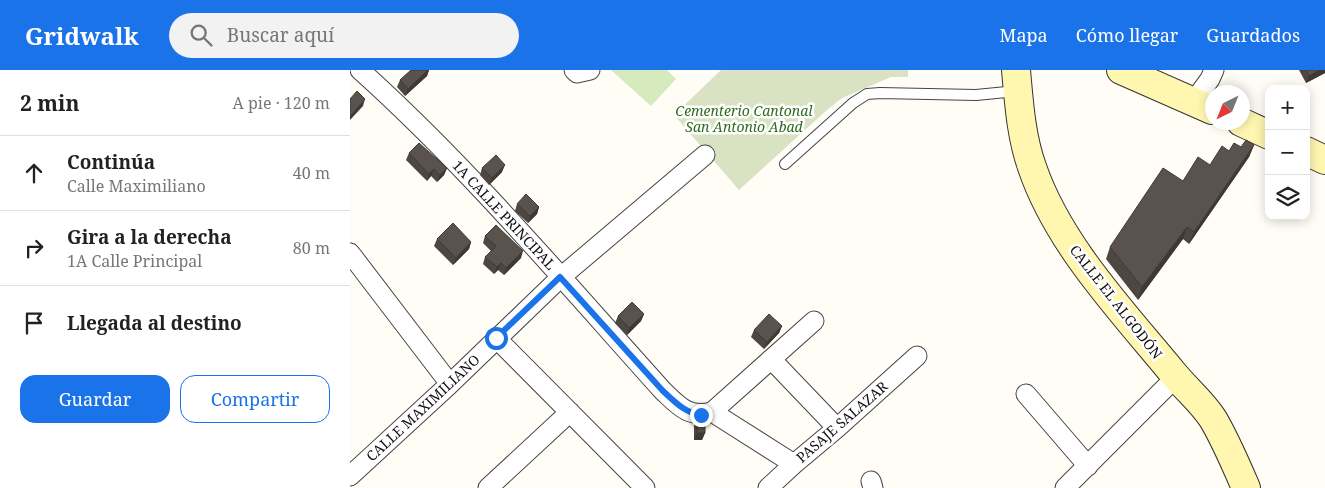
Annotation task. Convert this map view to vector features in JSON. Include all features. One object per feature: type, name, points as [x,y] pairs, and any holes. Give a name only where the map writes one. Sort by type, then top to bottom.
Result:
[{"type":"street","name":"1A CALLE PRINCIPAL","points":[[360,70],[398,104],[482,189],[663,391],[692,414],[701,415],[712,412]]},
{"type":"street","points":[[1121,70],[1203,106],[1214,70]]},
{"type":"street","name":"CALLE EL ALGODÓN","points":[[1016,81],[1019,114],[1032,167],[1045,199],[1068,240],[1094,276],[1212,419],[1246,488]]},
{"type":"street","points":[[1250,126],[1265,133]]},
{"type":"street","points":[[1310,153],[1325,160]]},
{"type":"street","name":"CALLE MAXIMILIANO","points":[[350,476],[450,384],[560,277],[705,155]]},
{"type":"street","points":[[350,253],[450,384]]},
{"type":"street","points":[[794,464],[712,412],[814,321]]},
{"type":"street","points":[[496,338],[570,412],[637,485]]},
{"type":"street","name":"PASAJE SALAZAR","points":[[768,488],[917,356]]},
{"type":"street","points":[[771,359],[837,428]]},
{"type":"street","points":[[1065,488],[1176,377]]},
{"type":"street","points":[[1026,394],[1088,466]]},
{"type":"street","points":[[488,488],[570,412]]},
{"type":"lane","points":[[785,164],[853,102],[867,94],[976,95],[1016,81]]},
{"type":"green space","points":[[611,70],[667,70],[676,79],[651,106]]},
{"type":"green space","name":"Cementerio Cantonal San Antonio Abad","points":[[721,70],[908,70],[908,77],[891,77],[842,98],[739,190],[674,115]]},
{"type":"building","points":[[411,70],[428,70],[408,89],[400,80]]},
{"type":"building","points":[[1306,70],[1320,70],[1309,76]]},
{"type":"building","points":[[357,91],[365,99],[350,116],[350,99]]},
{"type":"building","points":[[1246,140],[1254,145],[1194,232],[1187,227],[1142,287],[1110,247],[1163,168],[1183,181],[1198,157],[1210,165],[1222,146],[1229,151],[1234,143],[1241,147]]},
{"type":"building","points":[[419,143],[447,168],[440,175],[434,169],[429,174],[409,153]]},
{"type":"building","points":[[496,155],[505,165],[492,178],[482,168]]},
{"type":"building","points":[[526,194],[539,207],[530,216],[517,204]]},
{"type":"building","points":[[453,223],[471,242],[456,258],[437,239]]},
{"type":"building","points":[[496,225],[523,251],[506,268],[501,263],[497,267],[485,257],[496,246],[485,236]]},
{"type":"building","points":[[632,302],[644,314],[629,328],[618,316]]},
{"type":"building","points":[[769,314],[782,326],[767,342],[754,330]]},
{"type":"building","points":[[697,418],[705,418],[705,433],[697,433]]},
{"type":"route","points":[[496,338],[560,277],[663,391],[692,414],[701,415]]}]
